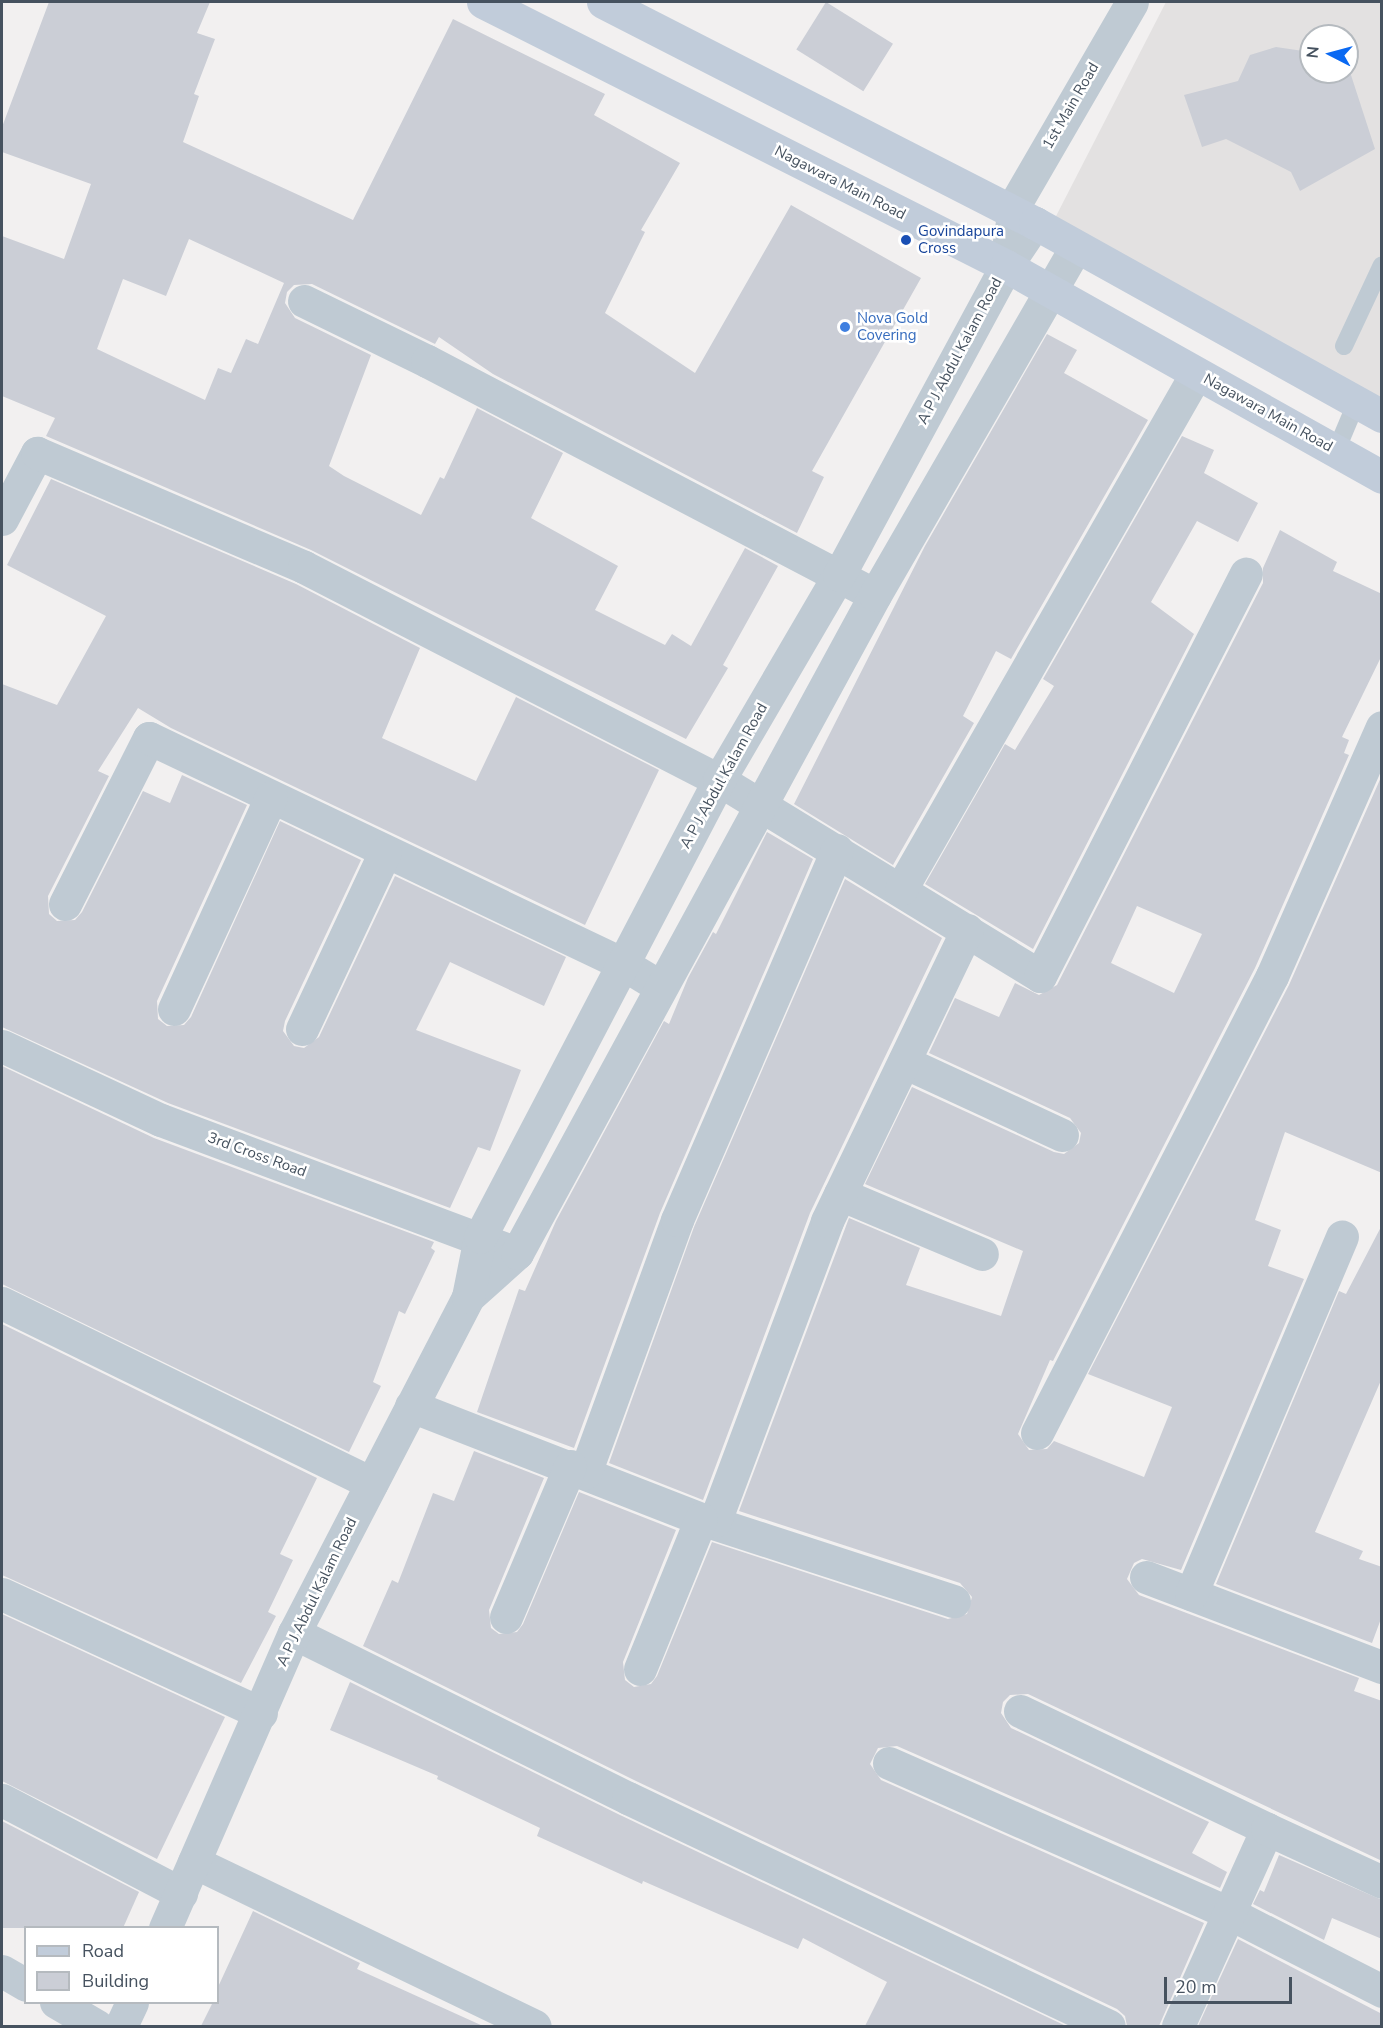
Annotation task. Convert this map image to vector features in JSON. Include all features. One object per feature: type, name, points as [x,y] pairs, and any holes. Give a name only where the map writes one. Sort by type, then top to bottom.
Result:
[{"type":"main road","name":"Nagawara Main Road","points":[[483,2],[1006,266],[1382,477]]},
{"type":"main road","points":[[603,2],[1023,217],[1369,408]]},
{"type":"street","name":"1st Main Road","points":[[1023,217],[1132,2]]},
{"type":"street","points":[[1006,266],[1023,217]]},
{"type":"street","name":"A P J Abdul Kalam Road","points":[[468,1297],[517,1253],[875,595],[1076,247]]},
{"type":"street","name":"A P J Abdul Kalam Road","points":[[166,1926],[261,1713],[294,1633],[468,1297],[480,1237],[719,780],[839,575],[1006,266]]},
{"type":"street","points":[[304,301],[427,361],[875,595]]},
{"type":"street","points":[[901,889],[1196,374]]},
{"type":"street","points":[[2,519],[38,453],[304,567],[719,780],[901,889],[1040,976],[1246,574]]},
{"type":"street","points":[[1037,1433],[1272,976],[1382,727]]},
{"type":"street","points":[[65,904],[149,738],[623,964],[661,987]]},
{"type":"street","points":[[174,1009],[271,797]]},
{"type":"street","points":[[506,1617],[577,1470],[677,1220],[837,850]]},
{"type":"street","points":[[302,1029],[385,852]]},
{"type":"street","points":[[640,1669],[708,1520],[840,1194],[967,930]]},
{"type":"street","name":"3rd Cross Road","points":[[2,1046],[161,1119],[480,1237],[517,1253]]},
{"type":"street","points":[[904,1062],[1062,1135]]},
{"type":"street","points":[[840,1194],[982,1254]]},
{"type":"street","points":[[1191,1594],[1342,1237]]},
{"type":"street","points":[[2,1303],[371,1483]]},
{"type":"street","points":[[411,1406],[708,1520],[954,1601]]},
{"type":"street","points":[[1146,1577],[1382,1667]]},
{"type":"street","points":[[2,1594],[261,1713]]},
{"type":"street","points":[[294,1633],[628,1798],[1109,2026]]},
{"type":"street","points":[[1020,1711],[1382,1882]]},
{"type":"street","points":[[889,1763],[1229,1912],[1382,1991]]},
{"type":"street","points":[[2,1800],[181,1893]]},
{"type":"street","points":[[1178,2026],[1267,1829]]},
{"type":"street","points":[[194,1862],[535,2026]]},
{"type":"street","points":[[2,1971],[24,1984]]},
{"type":"street","points":[[59,2004],[97,2026]]},
{"type":"street","points":[[121,2026],[131,2004]]},
{"type":"lane","points":[[1344,346],[1378,286],[1382,265]]},
{"type":"lane","points":[[1336,451],[1369,408]]},
{"type":"shaded area","points":[[1166,2],[1381,2],[1381,406],[1054,220]]},
{"type":"building","points":[[49,2],[210,2],[197,33],[215,39],[194,94],[199,96],[183,142],[353,220],[453,19],[605,94],[594,115],[680,163],[641,230],[645,232],[605,313],[695,373],[791,205],[921,278],[812,471],[824,477],[797,533],[493,374],[439,337],[435,344],[312,284],[294,285],[287,292],[285,303],[295,318],[371,355],[329,466],[344,476],[421,515],[440,477],[444,479],[477,408],[563,453],[531,518],[618,566],[595,610],[665,645],[672,634],[691,646],[745,548],[778,566],[723,665],[728,668],[686,739],[311,550],[46,436],[55,418],[2,396],[2,236],[64,259],[91,184],[2,152],[2,127]],"holes":[[[189,239],[284,283],[258,344],[246,339],[231,373],[218,368],[205,400],[97,349],[123,279],[166,296]]]},
{"type":"building","points":[[826,2],[893,44],[863,91],[796,49]]},
{"type":"building","points":[[1276,47],[1299,50],[1299,84],[1354,84],[1375,149],[1300,191],[1291,172],[1226,139],[1202,147],[1184,95],[1238,81],[1250,55]]},
{"type":"building","points":[[1047,334],[1077,350],[1064,373],[1148,420],[1011,659],[996,651],[963,716],[974,723],[893,865],[794,804],[925,546]]},
{"type":"building","points":[[1182,436],[1214,450],[1204,473],[1258,503],[1238,542],[1197,521],[1151,602],[1194,634],[1033,949],[925,884],[1005,744],[1015,750],[1054,686],[1043,679]]},
{"type":"building","points":[[51,479],[296,584],[420,648],[382,738],[476,781],[516,697],[659,770],[585,925],[171,728],[138,708],[98,771],[109,776],[48,896],[49,914],[57,921],[75,920],[82,912],[143,791],[170,803],[182,775],[247,805],[157,1001],[158,1019],[167,1026],[184,1025],[191,1017],[280,821],[361,860],[285,1021],[283,1031],[294,1046],[304,1048],[319,1037],[395,876],[566,957],[544,1006],[450,962],[416,1030],[521,1070],[490,1151],[478,1147],[450,1208],[168,1103],[2,1027],[2,684],[57,705],[106,616],[7,565]]},
{"type":"building","points":[[1280,530],[1337,562],[1333,571],[1382,594],[1382,655],[1342,737],[1349,740],[1344,753],[1349,755],[1255,968],[1053,1361],[1050,1360],[1018,1434],[1029,1450],[1047,1449],[1054,1441],[1144,1477],[1172,1407],[1088,1374],[1289,985],[1382,775],[1382,1173],[1285,1132],[1255,1220],[1281,1230],[1268,1266],[1304,1279],[1181,1570],[1142,1559],[1134,1563],[1127,1579],[1139,1595],[1359,1678],[1354,1691],[1382,1701],[1382,1861],[1028,1694],[1010,1695],[1003,1702],[1001,1713],[1011,1728],[1209,1822],[1192,1853],[1227,1872],[1220,1888],[897,1746],[878,1748],[870,1764],[881,1780],[1204,1923],[1159,2026],[1127,2026],[1125,2016],[1117,2009],[636,1781],[363,1646],[392,1580],[398,1583],[433,1493],[454,1501],[474,1451],[544,1478],[489,1610],[491,1628],[499,1634],[517,1632],[523,1624],[579,1492],[676,1530],[623,1662],[625,1680],[634,1687],[651,1684],[657,1676],[712,1542],[948,1619],[967,1614],[972,1597],[960,1583],[739,1511],[849,1218],[920,1248],[906,1285],[1001,1316],[1023,1251],[865,1184],[912,1087],[1054,1152],[1064,1154],[1079,1143],[1081,1133],[1070,1118],[929,1053],[955,998],[999,1017],[1015,983],[1039,995],[1057,985],[1263,583],[1263,568]],"holes":[[[1137,906],[1202,934],[1174,993],[1111,963]]]},
{"type":"building","points":[[767,832],[813,859],[660,1213],[574,1448],[477,1412],[519,1289],[525,1291],[556,1221],[664,1021],[669,1024],[688,978],[713,932],[716,934]]},
{"type":"building","points":[[845,879],[942,938],[810,1213],[703,1500],[609,1463],[694,1227]]},
{"type":"building","points":[[2,1066],[154,1138],[434,1242],[431,1248],[435,1251],[405,1314],[399,1311],[373,1382],[381,1386],[349,1452],[2,1284]]},
{"type":"building","points":[[1382,1225],[1382,1378],[1315,1532],[1363,1551],[1359,1559],[1382,1567],[1382,1616],[1372,1643],[1216,1584],[1339,1291],[1346,1294]]},
{"type":"building","points":[[2,1324],[317,1478],[280,1554],[293,1560],[268,1612],[276,1616],[241,1683],[2,1575]]},
{"type":"building","points":[[2,1614],[225,1717],[157,1859],[2,1781]]},
{"type":"building","points":[[350,1682],[620,1815],[1066,2026],[865,2026],[887,1982],[803,1938],[798,1949],[643,1881],[642,1884],[537,1836],[540,1828],[437,1779],[438,1776],[330,1730]]},
{"type":"building","points":[[2,1821],[139,1892],[124,1926],[2,1928]]},
{"type":"building","points":[[1279,1855],[1382,1900],[1382,1939],[1332,1918],[1324,1940],[1253,1904],[1260,1890],[1264,1892]]},
{"type":"building","points":[[253,1911],[360,1963],[357,1969],[483,2026],[201,2026],[212,2004],[219,2004],[219,1985]]},
{"type":"building","points":[[1238,1939],[1382,2014],[1382,2026],[1198,2026]]},
{"type":"place","name":"Govindapura Cross","points":[[906,240]]},
{"type":"place","name":"Nova Gold Covering","points":[[845,327]]}]
